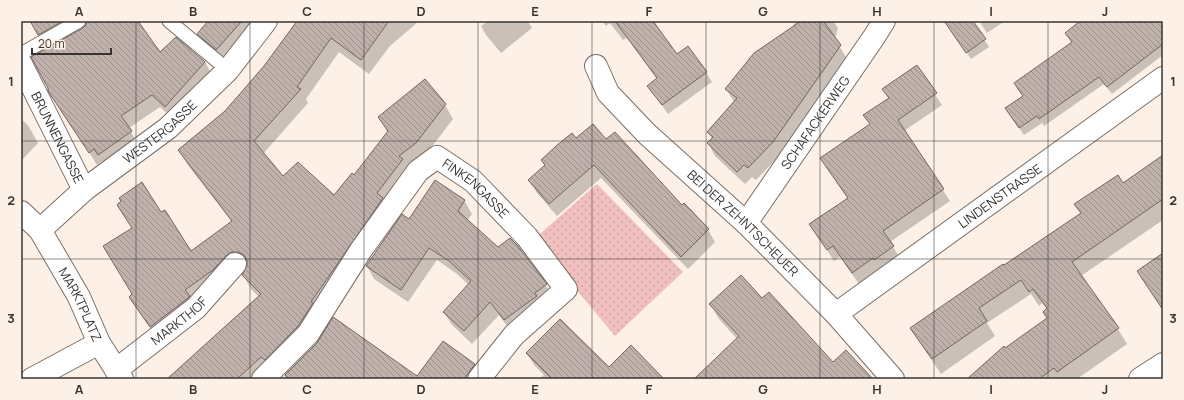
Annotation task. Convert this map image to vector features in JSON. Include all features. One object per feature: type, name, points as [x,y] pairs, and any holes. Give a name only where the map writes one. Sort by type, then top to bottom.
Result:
[{"type":"street","name":"WESTERGASSE","points":[[40,230],[84,190],[168,128],[228,70],[266,21]]},
{"type":"street","name":"SCHAFACKERWEG","points":[[746,223],[884,21]]},
{"type":"street","name":"BRUNNENGASSE","points":[[21,64],[84,190]]},
{"type":"street","name":"BEI DER ZEHNTSCHEUER","points":[[596,66],[608,93],[647,134],[746,223],[836,314],[893,379]]},
{"type":"street","name":"LINDENSTRASSE","points":[[836,314],[1163,78]]},
{"type":"street","name":"FINKENGASSE","points":[[263,379],[308,334],[361,250],[418,171],[437,157],[473,181],[526,237],[566,290],[514,335],[479,379]]},
{"type":"street","name":"MARKTPLATZ","points":[[21,212],[40,230],[79,297],[99,343],[119,374]]},
{"type":"street","name":"MARKTHOF","points":[[119,374],[196,308],[235,264]]},
{"type":"street","points":[[32,379],[99,343]]},
{"type":"street","points":[[1140,379],[1163,364]]},
{"type":"lane","points":[[21,54],[79,21]]},
{"type":"lane","points":[[169,21],[228,70]]},
{"type":"shaded area","points":[[597,184],[683,272],[615,336],[534,239]]},
{"type":"building","points":[[30,21],[63,21],[38,35]]},
{"type":"building","points":[[87,21],[138,21],[160,52],[176,37],[205,62],[165,107],[152,95],[121,116],[132,131],[98,155],[94,149],[89,153],[48,91],[48,88],[31,57],[83,28]]},
{"type":"building","points":[[208,21],[242,21],[216,50],[197,34]]},
{"type":"building","points":[[297,21],[389,21],[361,60],[331,38],[297,87],[301,89],[254,141],[283,176],[298,162],[334,195],[352,173],[354,175],[388,131],[378,117],[425,79],[446,104],[416,143],[399,156],[403,159],[377,193],[383,198],[311,302],[313,303],[298,326],[265,360],[261,357],[237,379],[167,379],[261,294],[242,275],[247,266],[247,260],[244,255],[238,252],[231,252],[213,270],[185,290],[190,296],[187,299],[150,327],[129,297],[132,294],[103,246],[132,228],[117,205],[121,201],[119,198],[142,182],[161,212],[165,210],[191,251],[232,221],[178,150],[225,111],[264,66]]},
{"type":"building","points":[[615,21],[653,21],[677,54],[688,46],[707,72],[662,105],[647,86],[657,78]]},
{"type":"building","points":[[801,21],[823,21],[841,45],[773,142],[748,168],[744,165],[737,172],[707,143],[713,137],[707,132],[737,98],[725,89],[754,53]]},
{"type":"building","points":[[944,21],[973,21],[986,39],[966,53]]},
{"type":"building","points":[[1080,21],[1163,21],[1163,44],[1107,87],[1099,77],[1039,119],[1037,116],[1019,128],[1005,108],[1023,96],[1014,83],[1072,42],[1065,33]]},
{"type":"building","points":[[917,65],[937,93],[898,120],[944,189],[883,231],[894,246],[874,260],[873,258],[852,273],[833,246],[827,250],[809,224],[848,198],[820,158],[870,124],[863,115],[889,98],[882,89]]},
{"type":"building","points":[[593,124],[606,139],[615,132],[682,205],[684,203],[709,229],[681,257],[594,165],[549,204],[528,180],[545,165],[541,160],[556,146],[572,133],[576,138]]},
{"type":"building","points":[[1163,155],[1163,199],[1072,262],[1119,328],[1057,372],[1054,368],[1039,379],[967,379],[1004,346],[1005,348],[1047,318],[1043,312],[1047,308],[1033,289],[1029,292],[1021,280],[979,308],[987,321],[932,359],[910,328],[1003,264],[1004,265],[1081,213],[1074,204],[1118,175],[1123,183]]},
{"type":"building","points":[[435,180],[465,200],[458,211],[498,247],[510,238],[547,284],[535,293],[537,296],[504,320],[490,302],[464,331],[443,312],[471,281],[449,261],[429,248],[401,290],[366,266],[402,214],[409,219]]},
{"type":"building","points":[[1163,253],[1163,310],[1137,271]]},
{"type":"building","points":[[741,275],[762,298],[769,292],[833,362],[846,350],[873,379],[694,379],[739,336],[709,304]]},
{"type":"building","points":[[333,317],[417,376],[443,341],[475,364],[464,379],[290,379],[285,375],[317,343]]},
{"type":"building","points":[[560,319],[609,367],[631,345],[664,379],[552,379],[526,353]]}]
